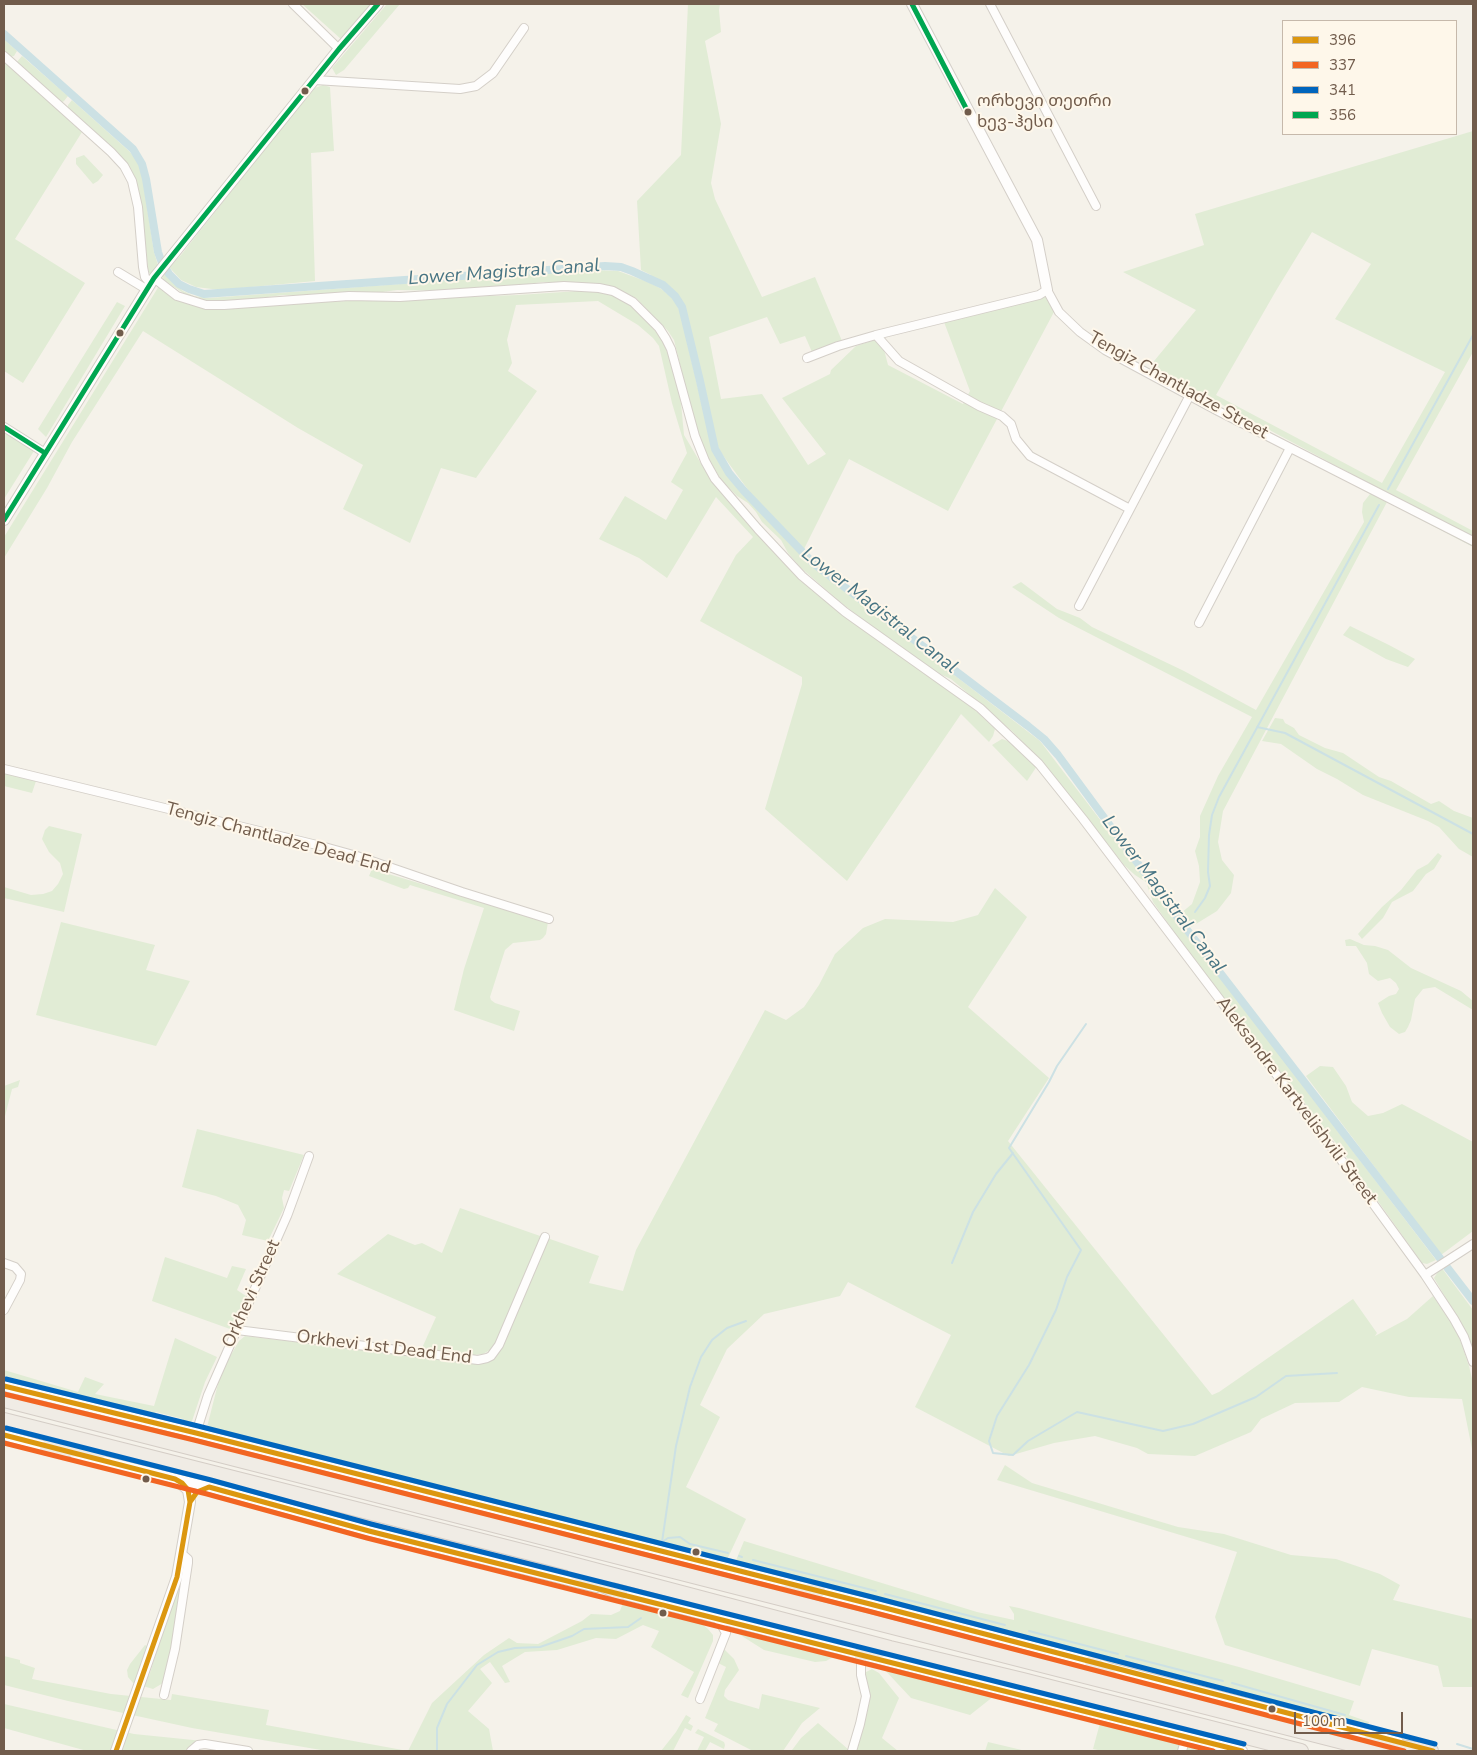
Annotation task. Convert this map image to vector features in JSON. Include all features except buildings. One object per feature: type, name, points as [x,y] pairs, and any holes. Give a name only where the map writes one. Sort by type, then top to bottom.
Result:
[{"type":"highway","points":[[4,1392],[41,1409]]},
{"type":"highway","points":[[4,1400],[1378,1751]]},
{"type":"highway","points":[[4,1420],[542,1556],[890,1648],[1032,1682],[1301,1751]]},
{"type":"highway","points":[[47,1448],[135,1452]]},
{"type":"highway","points":[[542,1556],[620,1593]]},
{"type":"highway","points":[[765,1594],[818,1592]]},
{"type":"highway","points":[[861,1654],[890,1648]]},
{"type":"highway","points":[[1092,1662],[1118,1684]]},
{"type":"highway","points":[[1327,1738],[1432,1751]]},
{"type":"street","points":[[293,4],[339,49]]},
{"type":"street","points":[[4,520],[152,281],[339,49],[378,4]]},
{"type":"street","name":"Tengiz Chantladze Street","points":[[912,4],[1036,240],[1047,290],[1059,312],[1080,332],[1105,350],[1290,448],[1473,541]]},
{"type":"street","points":[[990,4],[1096,206]]},
{"type":"street","points":[[314,80],[460,89],[476,86],[493,73],[524,28]]},
{"type":"street","points":[[4,56],[112,152],[124,166],[132,181],[138,207],[145,277],[152,281]]},
{"type":"street","name":"Aleksandre Kartvelishvili Street","points":[[118,272],[152,281],[177,296],[206,305],[349,296],[400,297],[564,286],[599,288],[618,294],[633,302],[659,328],[671,349],[695,436],[715,479],[802,576],[845,612],[980,708],[1039,764],[1286,1086],[1425,1275],[1464,1337],[1473,1362]]},
{"type":"street","points":[[807,358],[876,335],[1039,295],[1047,290]]},
{"type":"street","points":[[876,335],[898,362],[979,406],[1002,416],[1011,424],[1016,439],[1030,456],[1130,509]]},
{"type":"street","points":[[1079,606],[1190,395]]},
{"type":"street","points":[[4,427],[45,453]]},
{"type":"street","points":[[1199,623],[1290,448]]},
{"type":"street","name":"Tengiz Chantladze Dead End","points":[[4,769],[321,846],[549,919]]},
{"type":"street","name":"Orkhevi Street","points":[[196,1432],[208,1395],[287,1216],[309,1156]]},
{"type":"street","name":"Orkhevi 1st Dead End","points":[[236,1330],[478,1360],[487,1358],[491,1356],[499,1345],[545,1237]]},
{"type":"street","points":[[1425,1275],[1473,1244]]},
{"type":"street","points":[[4,1263],[15,1267],[21,1274],[4,1310]]},
{"type":"street","points":[[4,1386],[196,1432],[1432,1751]]},
{"type":"street","points":[[4,1435],[47,1448],[209,1487],[350,1526],[717,1617],[1242,1751]]},
{"type":"street","points":[[116,1751],[177,1577],[190,1502],[188,1490],[175,1479]]},
{"type":"street","points":[[190,1502],[197,1492],[209,1487]]},
{"type":"street","points":[[164,1695],[175,1649],[188,1563],[188,1559],[181,1553]]},
{"type":"street","points":[[700,1699],[726,1633],[717,1617]]},
{"type":"street","points":[[852,1751],[866,1696],[861,1675],[861,1654]]},
{"type":"street","points":[[1182,1751],[1186,1737]]},
{"type":"street","points":[[191,1751],[198,1745],[205,1744],[248,1751]]},
{"type":"green space","points":[[302,4],[371,4],[342,40]]},
{"type":"green space","points":[[387,4],[400,4],[344,70],[336,75],[332,68]]},
{"type":"green space","points":[[688,4],[720,4],[721,32],[705,41],[721,124],[711,183],[715,199],[762,297],[815,277],[842,341],[812,352],[805,336],[780,344],[767,317],[709,337],[721,399],[762,394],[808,465],[826,454],[782,398],[830,374],[831,370],[856,346],[881,338],[888,365],[963,404],[970,391],[944,322],[1044,296],[1048,299],[1054,312],[948,511],[849,459],[804,549],[754,498],[719,450],[714,436],[683,302],[676,293],[656,278],[652,284],[674,299],[680,312],[713,452],[736,485],[810,564],[1040,741],[1436,1260],[1427,1264],[1422,1263],[1345,1155],[1194,960],[1153,902],[1146,882],[1124,865],[1042,762],[1012,731],[951,679],[933,671],[894,644],[839,601],[800,567],[788,553],[781,540],[762,522],[748,503],[737,496],[721,480],[697,433],[674,340],[668,331],[636,298],[608,285],[543,282],[490,289],[455,291],[397,290],[369,294],[348,292],[306,296],[283,295],[238,301],[209,301],[185,294],[163,280],[162,276],[164,273],[183,291],[194,296],[209,298],[591,270],[618,271],[648,282],[651,275],[641,270],[637,201],[681,155]]},
{"type":"green space","points":[[4,39],[17,51],[14,56],[10,57],[4,52]]},
{"type":"green space","points":[[22,56],[68,96],[64,101],[61,103],[16,63]]},
{"type":"green space","points":[[4,61],[82,132],[15,239],[85,283],[23,383],[4,371]]},
{"type":"green space","points":[[323,85],[330,87],[334,151],[311,153],[315,281],[220,290],[196,287],[181,280],[169,267],[181,255],[315,88]]},
{"type":"green space","points":[[72,100],[138,161],[141,168],[154,252],[158,265],[153,274],[149,273],[148,269],[141,205],[135,181],[128,164],[111,146],[68,109],[68,105]]},
{"type":"green space","points":[[1473,131],[1473,352],[1396,490],[1473,531],[1473,547],[1387,502],[1223,811],[1218,842],[1222,860],[1234,875],[1231,893],[1217,911],[1191,927],[1181,913],[1192,904],[1200,882],[1199,866],[1195,851],[1200,837],[1200,816],[1218,776],[1252,717],[1059,618],[1012,587],[1021,582],[1057,609],[1080,618],[1092,627],[1184,671],[1256,710],[1364,522],[1363,503],[1370,494],[1372,485],[1150,366],[1196,310],[1123,272],[1204,245],[1195,214]],"holes":[[[1312,232],[1371,264],[1335,319],[1445,372],[1382,483],[1216,395]]]},
{"type":"green space","points":[[84,155],[103,175],[93,184],[76,164],[76,158]]},
{"type":"green space","points":[[159,286],[185,303],[219,308],[594,290],[612,293],[634,308],[661,337],[677,383],[684,435],[709,477],[720,491],[757,534],[800,579],[837,611],[971,706],[995,729],[993,736],[989,742],[961,714],[847,881],[765,809],[802,684],[802,677],[700,621],[736,555],[753,537],[716,497],[667,578],[639,558],[599,539],[625,496],[666,520],[683,490],[671,482],[687,453],[672,403],[659,346],[638,325],[598,301],[516,305],[507,340],[512,363],[508,371],[537,391],[476,478],[441,468],[410,543],[343,509],[363,465],[298,428],[143,331],[72,442],[47,488],[4,558],[4,537]]},
{"type":"green space","points":[[117,302],[125,306],[46,437],[38,429]]},
{"type":"green space","points":[[4,432],[34,451],[4,499]]},
{"type":"green space","points":[[1350,626],[1415,659],[1408,667],[1386,659],[1343,635]]},
{"type":"green space","points":[[1275,718],[1283,719],[1299,735],[1325,748],[1343,753],[1379,777],[1391,781],[1431,804],[1439,801],[1454,811],[1473,818],[1473,857],[1459,849],[1439,827],[1363,795],[1317,769],[1281,744],[1262,741]]},
{"type":"green space","points":[[1002,739],[1008,741],[1037,766],[1027,781],[992,745]]},
{"type":"green space","points":[[4,773],[36,781],[32,793],[4,786]]},
{"type":"green space","points":[[49,826],[82,834],[64,912],[4,898],[4,887],[31,895],[52,891],[58,884],[63,874],[60,863],[49,852],[42,839],[45,830]]},
{"type":"green space","points":[[1438,853],[1442,856],[1434,869],[1426,874],[1413,891],[1392,902],[1383,918],[1362,939],[1358,934],[1382,907],[1401,890],[1417,870],[1428,864]]},
{"type":"green space","points":[[372,869],[548,922],[546,934],[540,940],[513,943],[505,950],[490,997],[495,1003],[520,1011],[514,1031],[454,1010],[464,969],[484,908],[410,885],[404,889],[369,876]]},
{"type":"green space","points":[[995,888],[1027,917],[968,1007],[1049,1078],[1008,1141],[1212,1395],[1353,1299],[1377,1333],[1375,1336],[1407,1319],[1433,1296],[1457,1331],[1469,1366],[1473,1383],[1473,1454],[1462,1399],[1409,1397],[1362,1387],[1339,1402],[1295,1403],[1261,1419],[1251,1432],[1195,1456],[1148,1454],[1137,1448],[1095,1436],[1054,1443],[1009,1456],[915,1407],[951,1335],[848,1282],[840,1296],[764,1314],[727,1349],[700,1405],[720,1417],[686,1487],[746,1519],[725,1564],[206,1431],[221,1372],[239,1341],[245,1336],[479,1363],[488,1361],[547,1238],[599,1256],[589,1283],[623,1291],[636,1250],[765,1010],[786,1020],[804,1007],[819,985],[835,954],[863,928],[885,919],[953,922],[978,915]]},
{"type":"green space","points":[[61,922],[155,945],[146,970],[190,981],[156,1046],[36,1015]]},
{"type":"green space","points":[[1350,939],[1364,945],[1388,950],[1411,968],[1461,991],[1473,1001],[1473,1010],[1435,987],[1423,989],[1415,999],[1408,1027],[1405,1032],[1399,1034],[1390,1027],[1378,1003],[1396,994],[1399,989],[1396,983],[1390,978],[1378,981],[1369,974],[1367,963],[1356,946],[1346,946],[1345,940]]},
{"type":"green space","points":[[1320,1066],[1333,1067],[1346,1086],[1352,1102],[1368,1116],[1383,1113],[1402,1104],[1473,1142],[1473,1231],[1441,1255],[1306,1076]]},
{"type":"green space","points":[[20,1080],[18,1087],[12,1089],[4,1120],[4,1086]]},
{"type":"green space","points":[[197,1129],[304,1155],[289,1191],[284,1190],[282,1198],[284,1208],[268,1241],[242,1235],[246,1220],[238,1205],[216,1196],[182,1187]]},
{"type":"green space","points":[[460,1208],[543,1237],[495,1347],[483,1354],[474,1355],[422,1348],[436,1317],[337,1274],[388,1234],[415,1245],[422,1243],[442,1253]]},
{"type":"green space","points":[[165,1257],[227,1278],[232,1266],[246,1269],[237,1290],[246,1296],[230,1329],[152,1301]]},
{"type":"green space","points":[[1441,1267],[1473,1310],[1473,1354],[1460,1322],[1434,1278]]},
{"type":"green space","points":[[175,1338],[217,1357],[205,1382],[192,1421],[189,1423],[183,1422],[183,1419],[156,1412],[155,1414],[4,1376],[4,1370],[78,1392],[85,1377],[104,1384],[95,1394],[154,1406]]},
{"type":"green space","points":[[1005,1465],[1032,1483],[1178,1527],[1224,1534],[1291,1555],[1336,1559],[1380,1574],[1400,1585],[1393,1600],[1473,1619],[1473,1687],[1443,1687],[1438,1666],[1372,1649],[1360,1686],[1225,1645],[1215,1617],[1237,1552],[997,1480]]},
{"type":"green space","points":[[744,1541],[977,1612],[1014,1620],[1014,1614],[1009,1606],[1019,1608],[1239,1667],[1354,1701],[1349,1715],[1369,1722],[1368,1728],[734,1565]]},
{"type":"green space","points":[[184,1565],[172,1652],[163,1683],[153,1689],[133,1683],[128,1677],[127,1670],[145,1645],[147,1646],[139,1672],[149,1676]]},
{"type":"green space","points":[[624,1600],[679,1613],[700,1622],[713,1635],[713,1641],[688,1698],[681,1695],[694,1672],[651,1647],[659,1631],[643,1625],[616,1639],[596,1638],[557,1650],[525,1652],[502,1666],[510,1682],[505,1683],[490,1662],[480,1669],[492,1683],[468,1711],[489,1729],[493,1751],[408,1751],[432,1703],[484,1655],[509,1638],[517,1643],[538,1644],[582,1621],[591,1614],[611,1615],[620,1611]]},
{"type":"green space","points":[[734,1631],[837,1655],[826,1661],[815,1662],[764,1650]]},
{"type":"green space","points":[[724,1649],[734,1659],[739,1670],[725,1690],[724,1696],[728,1700],[759,1709],[762,1694],[820,1708],[802,1723],[783,1751],[753,1751],[714,1731],[718,1724],[705,1718],[726,1667],[718,1663]]},
{"type":"green space","points":[[4,1656],[20,1660],[20,1663],[35,1668],[32,1679],[111,1694],[171,1700],[172,1694],[269,1710],[266,1725],[408,1751],[327,1751],[192,1728],[68,1701],[4,1685]]},
{"type":"green space","points":[[882,1667],[994,1696],[970,1715],[911,1698]]},
{"type":"green space","points":[[872,1669],[879,1673],[899,1698],[882,1738],[898,1751],[856,1751],[867,1706],[865,1677],[866,1672]]},
{"type":"green space","points":[[4,1704],[134,1734],[203,1741],[184,1751],[87,1751],[4,1728]]},
{"type":"green space","points":[[686,1715],[691,1718],[688,1723],[693,1726],[691,1731],[685,1728],[673,1751],[661,1751],[676,1732]]},
{"type":"green space","points":[[818,1723],[849,1751],[792,1750],[801,1738]]},
{"type":"green space","points":[[1100,1723],[1212,1751],[1103,1751],[1093,1749]]},
{"type":"green space","points":[[698,1729],[724,1742],[724,1749],[710,1742],[705,1751],[697,1751],[704,1737],[695,1733]]},
{"type":"green space","points":[[988,1742],[1026,1751],[985,1751]]},
{"type":"waterway","name":"Lower Magistral Canal","points":[[4,34],[133,149],[142,164],[146,179],[158,252],[162,263],[179,284],[189,289],[204,294],[605,266],[621,267],[663,285],[675,296],[682,307],[715,449],[729,473],[813,563],[1044,739],[1058,755],[1181,922],[1473,1301]]},
{"type":"waterway","points":[[1388,489],[1473,335]]},
{"type":"waterway","points":[[1195,912],[1205,898],[1210,886],[1208,872],[1209,835],[1212,815],[1219,797],[1379,505]]},
{"type":"waterway","points":[[1257,727],[1285,733],[1473,834]]},
{"type":"waterway","points":[[1086,1024],[1057,1066],[1009,1148],[1081,1250],[1067,1277],[1056,1310],[1029,1365],[997,1416],[989,1441],[993,1453],[1013,1455],[1028,1441],[1077,1412],[1163,1431],[1193,1424],[1256,1397],[1286,1376],[1337,1373]]},
{"type":"waterway","points":[[952,1263],[973,1212],[996,1174],[1013,1153]]},
{"type":"waterway","points":[[662,1542],[676,1446],[690,1387],[701,1357],[712,1340],[727,1328],[746,1321]]},
{"type":"waterway","points":[[662,1542],[668,1538],[680,1537],[690,1544],[728,1553]]},
{"type":"waterway","points":[[753,1560],[876,1591]]},
{"type":"waterway","points":[[885,1594],[1005,1625]]},
{"type":"waterway","points":[[437,1751],[437,1728],[447,1704],[477,1665],[498,1652],[515,1648],[540,1647],[572,1636],[584,1629],[628,1627],[641,1618]]},
{"type":"waterway","points":[[1029,1631],[1118,1654]]},
{"type":"waterway","points":[[1126,1656],[1223,1681]]},
{"type":"waterway","points":[[1232,1683],[1345,1715]]},
{"type":"waterway","points":[[1457,1744],[1473,1749]]},
{"type":"transit line","name":"356","points":[[4,520],[154,278],[339,49],[378,4]]},
{"type":"transit line","name":"356","points":[[912,4],[968,112]]},
{"type":"transit line","name":"356","points":[[4,427],[45,453]]},
{"type":"transit line","name":"341","points":[[6,1379],[872,1597],[1435,1744]]},
{"type":"transit line","name":"396","points":[[4,1386],[870,1604],[1433,1751]]},
{"type":"transit line","name":"337","points":[[4,1394],[194,1440],[868,1611],[1404,1751]]},
{"type":"transit line","name":"341","points":[[6,1428],[211,1480],[371,1524],[1244,1744]]},
{"type":"transit line","name":"396","points":[[4,1435],[175,1479],[188,1490],[190,1502],[187,1519]]},
{"type":"transit line","name":"337","points":[[4,1443],[207,1494],[367,1538],[1213,1751]]},
{"type":"transit line","name":"396","points":[[116,1751],[177,1577],[190,1502],[197,1492],[209,1487],[369,1531],[1242,1751]]},
{"type":"place","name":"ორხევი თეთრი ხევ-ჰესი","points":[[968,112]]}]
